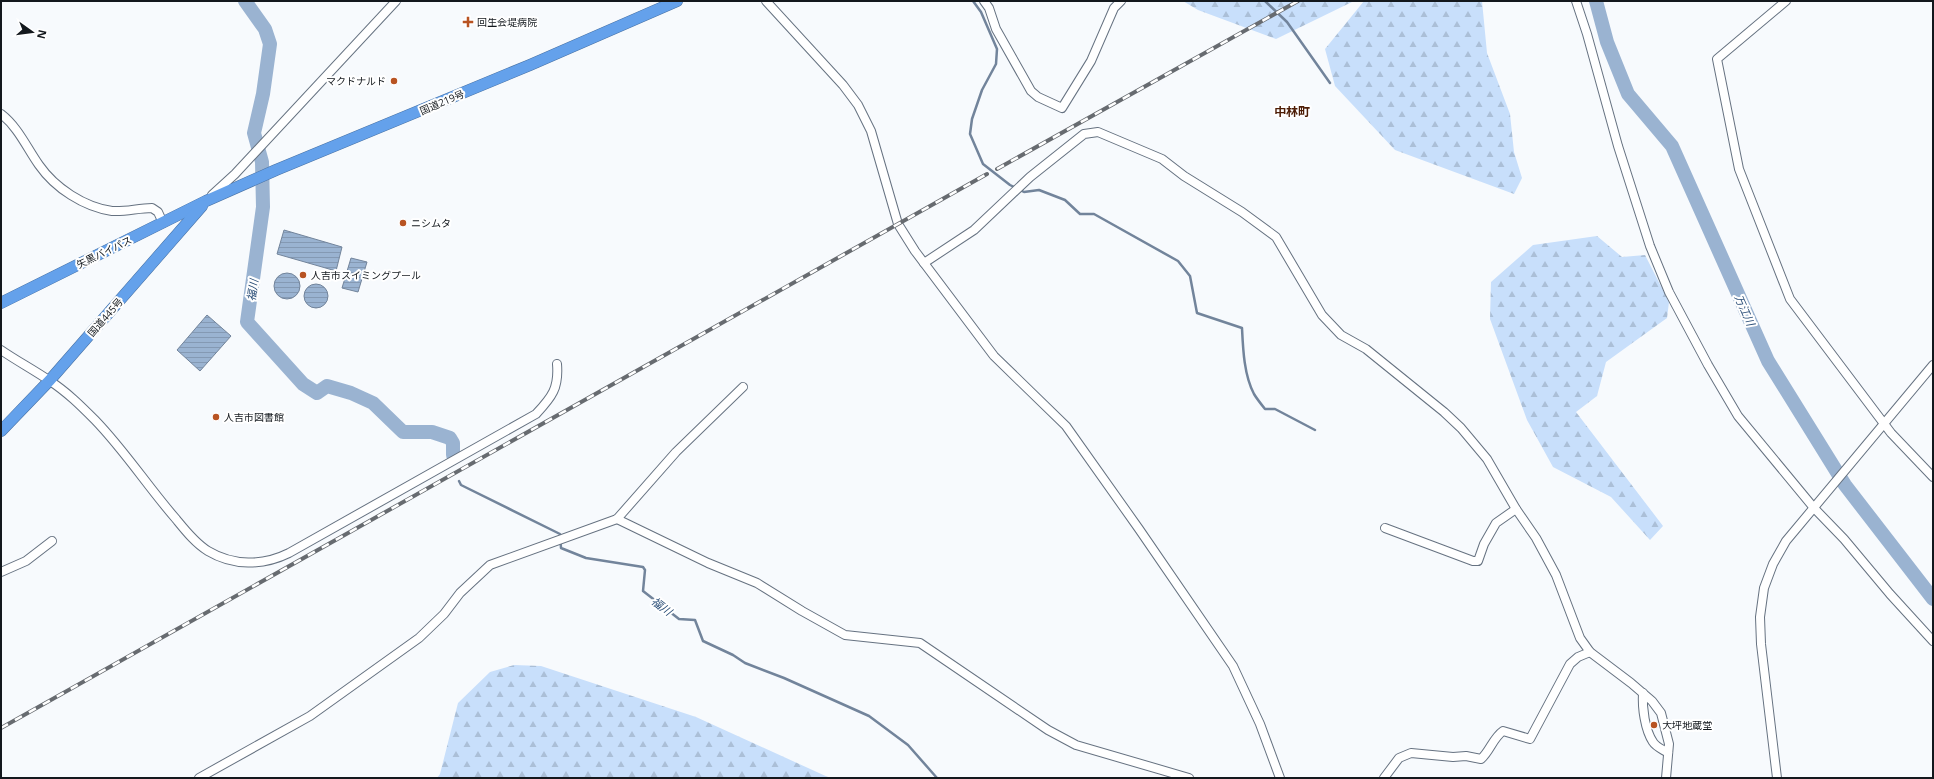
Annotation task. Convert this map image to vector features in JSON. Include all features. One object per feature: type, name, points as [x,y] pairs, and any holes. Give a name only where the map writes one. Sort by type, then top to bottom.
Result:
[{"type":"highway","name":"国道219号","points":[[206,201],[250,183],[276,170],[404,119],[677,1]]},
{"type":"highway","name":"矢黒バイパス","points":[[1,303],[206,201]]},
{"type":"highway","name":"国道445号","points":[[1,432],[50,380],[206,201]]},
{"type":"highway","points":[[162,223],[173,239]]},
{"type":"street","points":[[206,201],[235,174],[396,1]]},
{"type":"street","points":[[766,1],[843,85],[858,105],[871,130],[898,224],[924,263],[994,356],[1066,426],[1233,666],[1260,724],[1280,778]]},
{"type":"street","points":[[984,1],[989,8],[996,29],[1031,91],[1038,97],[1062,108],[1091,61],[1114,8],[1122,1]]},
{"type":"street","points":[[1576,1],[1643,224],[1669,292],[1738,416],[1890,594],[1933,640]]},
{"type":"street","points":[[1786,1],[1717,59],[1739,169],[1790,299],[1884,426],[1933,476]]},
{"type":"street","points":[[1,114],[16,130],[39,165],[60,189],[90,204],[111,211],[152,208],[158,212],[162,223]]},
{"type":"street","points":[[924,263],[974,230],[1030,177],[1084,134],[1098,132],[1162,159],[1184,176],[1220,196],[1276,237],[1322,315],[1341,335],[1366,349],[1461,428],[1487,459],[1516,509],[1536,538],[1556,575],[1576,628],[1590,652],[1643,693],[1661,713],[1669,744],[1666,778]]},
{"type":"street","points":[[235,174],[238,180],[245,185],[250,183]]},
{"type":"street","points":[[1,350],[50,380],[78,403],[97,422],[140,474],[151,490],[196,541],[218,556],[253,564],[278,559],[289,554],[536,414],[550,399],[555,388],[558,378],[557,364]]},
{"type":"street","points":[[1777,778],[1761,644],[1760,618],[1764,588],[1773,564],[1786,542],[1933,366]]},
{"type":"street","points":[[199,778],[310,716],[418,638],[444,614],[460,593],[490,565],[617,519],[676,452],[743,388]]},
{"type":"street","points":[[1385,528],[1473,561],[1478,561],[1484,544],[1496,523],[1516,509]]},
{"type":"street","points":[[617,519],[708,563],[757,583],[802,611],[845,635],[920,643],[1048,730],[1076,745],[1172,775],[1189,778]]},
{"type":"street","points":[[1,572],[26,561],[52,542]]},
{"type":"street","points":[[1384,778],[1400,758],[1411,753],[1453,757],[1466,756],[1481,759],[1498,735],[1503,731],[1530,739],[1570,664],[1578,657],[1590,652]]},
{"type":"street","points":[[1643,693],[1648,732],[1654,744],[1668,753]]},
{"type":"green space","points":[[1183,1],[1354,1],[1276,39],[1198,10]]},
{"type":"green space","points":[[1364,1],[1482,1],[1487,53],[1510,114],[1514,152],[1522,178],[1514,194],[1395,150],[1335,86],[1325,49]]},
{"type":"green space","points":[[1597,236],[1622,257],[1645,255],[1669,302],[1667,318],[1606,362],[1597,396],[1576,412],[1663,526],[1650,540],[1611,497],[1553,467],[1527,420],[1490,319],[1491,282],[1533,245]]},
{"type":"green space","points":[[514,665],[541,666],[696,717],[830,778],[437,778],[440,774],[458,703],[490,672]]},
{"type":"shaded area","points":[[284,230],[342,247],[336,271],[277,254]]},
{"type":"shaded area","points":[[351,258],[367,262],[358,292],[342,288]]},
{"type":"shaded area","points":[[287,273],[296,277],[300,286],[296,295],[287,299],[278,295],[274,286],[278,277]]},
{"type":"shaded area","points":[[316,284],[325,287],[328,296],[325,305],[316,308],[307,305],[304,296],[307,287]]},
{"type":"shaded area","points":[[207,315],[231,336],[200,371],[177,350]]},
{"type":"waterway","name":"福川","points":[[245,1],[265,29],[270,44],[263,94],[254,133],[262,162],[263,207],[247,322],[303,384],[317,393],[327,386],[351,393],[373,403],[403,432],[432,432],[450,438],[453,443],[453,455]]},
{"type":"waterway","points":[[973,1],[981,12],[997,49],[996,64],[982,90],[972,119],[970,134],[983,164],[1010,185],[1024,192],[1039,190],[1065,200],[1080,214],[1094,214],[1178,261],[1190,276],[1197,313],[1242,328],[1248,379],[1254,394],[1265,409],[1275,409],[1315,430]]},
{"type":"waterway","points":[[1265,1],[1287,22],[1330,83]]},
{"type":"waterway","name":"万江川","points":[[1596,1],[1607,42],[1628,94],[1672,146],[1768,361],[1845,485],[1933,599]]},
{"type":"waterway","name":"福川","points":[[459,481],[461,485],[560,534],[561,548],[586,558],[643,567],[645,570],[643,591],[679,619],[695,620],[703,641],[733,655],[745,663],[784,678],[869,716],[908,745],[937,778]]},
{"type":"railway","points":[[997,169],[1298,1]]},
{"type":"railway","points":[[1,728],[987,174]]},
{"type":"place","name":"回生会堤病院","points":[[468,22]]},
{"type":"place","name":"マクドナルド","points":[[394,81]]},
{"type":"place","name":"ニシムタ","points":[[403,223]]},
{"type":"place","name":"人吉市スイミングプール","points":[[303,275]]},
{"type":"place","name":"人吉市図書館","points":[[216,417]]},
{"type":"place","name":"大坪地蔵堂","points":[[1654,725]]},
{"type":"district","name":"中林町","points":[[1292,111]]}]
